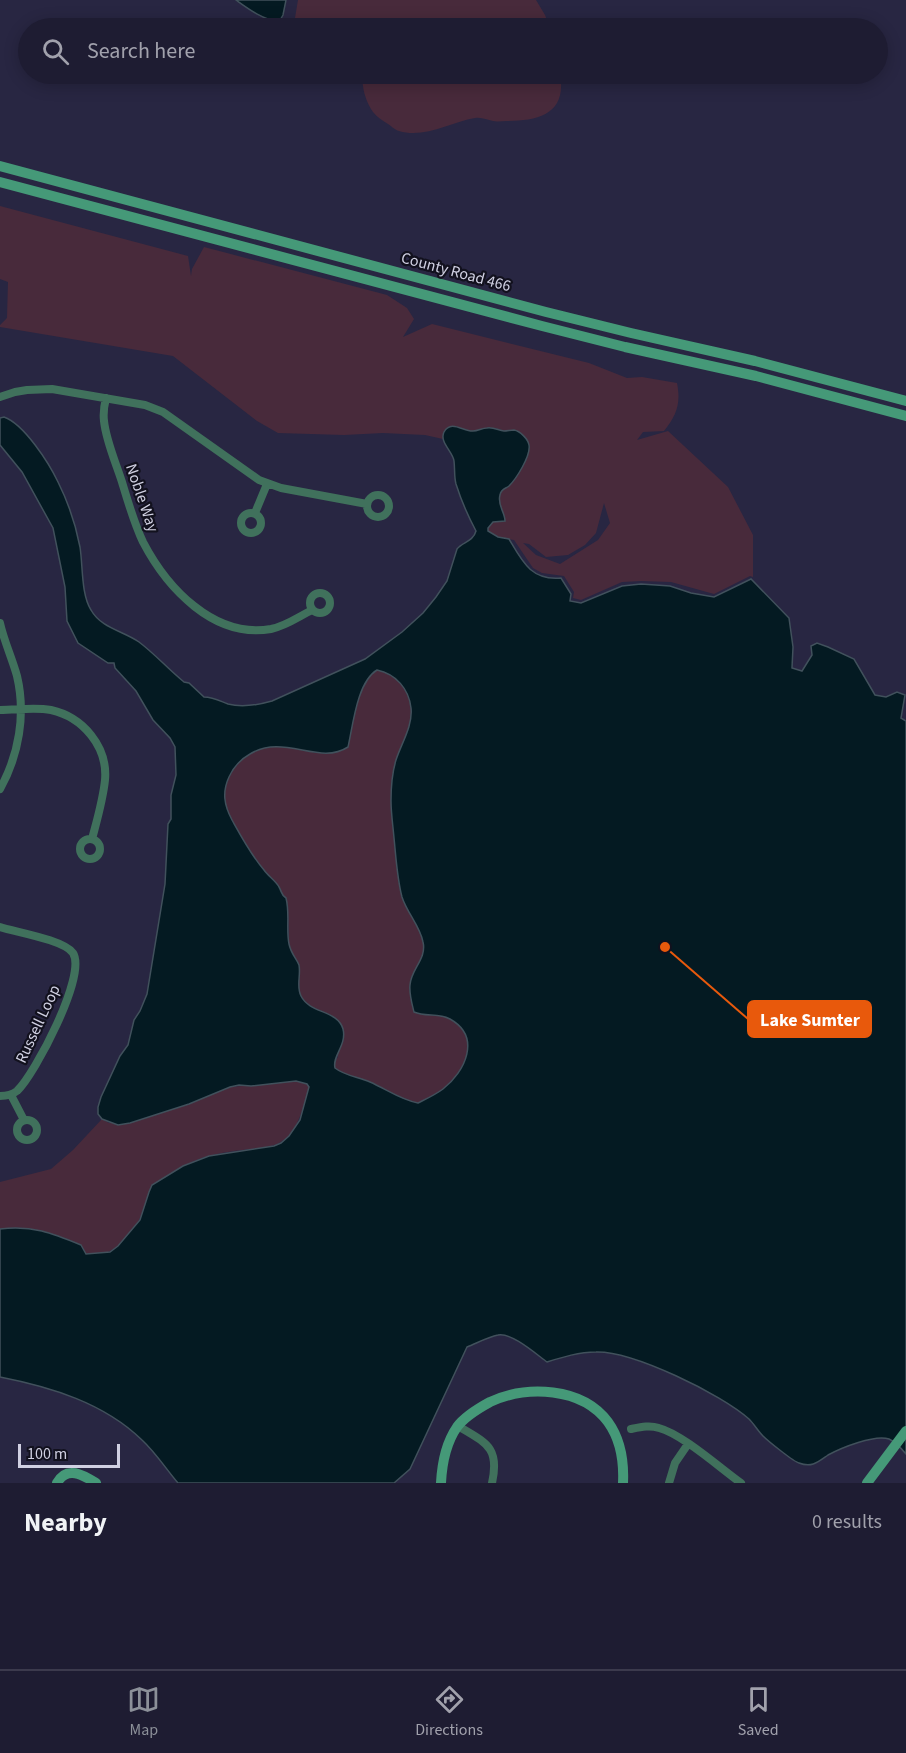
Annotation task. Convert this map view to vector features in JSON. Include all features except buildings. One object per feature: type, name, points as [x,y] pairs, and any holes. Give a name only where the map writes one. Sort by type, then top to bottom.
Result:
[{"type":"main road","name":"County Road 466","points":[[0,166],[546,312],[755,361],[906,400]]},
{"type":"main road","name":"County Road 466","points":[[0,182],[563,332],[756,376],[906,416]]},
{"type":"main road","points":[[441,1483],[442,1463],[458,1426],[481,1407],[499,1398],[534,1391],[571,1397],[585,1403],[607,1421],[620,1445],[624,1471],[623,1483]]},
{"type":"main road","points":[[867,1483],[906,1431]]},
{"type":"main road","points":[[57,1483],[60,1477],[69,1472],[80,1473],[96,1483]]},
{"type":"street","points":[[0,397],[15,392],[40,389],[145,405],[163,412],[249,474],[267,484],[367,504]]},
{"type":"street","name":"Noble Way","points":[[106,398],[104,414],[106,431],[138,531],[158,565],[180,592],[215,620],[226,626],[245,630],[273,628],[294,621],[312,610]]},
{"type":"street","points":[[255,513],[267,484]]},
{"type":"street","points":[[0,623],[20,689],[20,732],[15,754],[0,789]]},
{"type":"street","points":[[0,710],[52,711],[71,718],[87,730],[99,747],[104,762],[105,779],[92,839]]},
{"type":"street","name":"Russell Loop","points":[[0,927],[61,944],[72,952],[76,966],[65,1006],[45,1048],[19,1089],[11,1095]]},
{"type":"street","points":[[0,1096],[11,1095],[24,1120]]},
{"type":"street","points":[[458,1426],[476,1437],[492,1451],[495,1465],[492,1483]]},
{"type":"street","points":[[631,1429],[657,1427],[678,1437],[741,1483]]},
{"type":"street","points":[[669,1483],[675,1463],[688,1444]]},
{"type":"shaded area","points":[[298,0],[536,0],[546,18],[295,18]]},
{"type":"shaded area","points":[[363,84],[561,84],[561,87],[555,106],[540,116],[519,121],[475,118],[418,133],[396,130],[373,112]]},
{"type":"shaded area","points":[[0,206],[188,256],[191,276],[192,269],[204,247],[387,295],[407,308],[414,319],[403,337],[432,324],[589,363],[627,378],[642,377],[677,383],[678,403],[675,414],[664,431],[643,432],[637,440],[668,431],[728,487],[753,535],[753,577],[750,576],[714,594],[671,582],[641,581],[622,582],[581,600],[573,598],[574,592],[564,576],[542,573],[533,568],[514,540],[498,537],[488,531],[493,522],[505,521],[500,504],[500,493],[515,479],[524,464],[527,440],[520,434],[491,428],[469,431],[455,427],[450,427],[444,432],[443,439],[425,435],[383,433],[344,435],[278,433],[257,421],[173,356],[0,327],[7,318],[8,282],[0,279]],"holes":[[[604,503],[610,523],[598,540],[560,564],[536,555],[523,543],[529,544],[546,557],[568,555],[585,545],[596,533]]]},
{"type":"shaded area","points":[[377,670],[390,675],[400,683],[408,695],[411,708],[408,728],[394,770],[391,801],[400,890],[421,936],[424,948],[410,985],[414,1012],[450,1019],[460,1026],[466,1035],[468,1045],[463,1064],[451,1082],[418,1103],[335,1068],[334,1062],[338,1057],[321,1012],[305,1003],[300,995],[297,961],[291,953],[289,942],[288,906],[279,887],[265,873],[248,849],[227,811],[224,799],[225,786],[234,768],[243,758],[256,750],[269,746],[300,749],[348,747],[360,694],[370,676]]},
{"type":"shaded area","points":[[296,1081],[307,1084],[309,1087],[302,1112],[285,1139],[263,1148],[202,1158],[160,1180],[150,1190],[134,1228],[124,1240],[108,1252],[86,1254],[84,1249],[34,1229],[0,1229],[0,1182],[51,1169],[73,1150],[102,1119],[109,1123],[130,1123],[189,1104],[230,1087]]},
{"type":"water","points":[[236,0],[286,0],[281,18],[266,18],[251,11]]},
{"type":"water","points":[[4,417],[20,427],[49,465],[58,482],[80,547],[85,596],[95,616],[106,625],[139,642],[204,697],[239,706],[272,701],[365,659],[402,632],[423,613],[447,581],[457,549],[475,535],[476,531],[458,490],[453,458],[443,439],[444,432],[450,426],[469,431],[483,428],[514,430],[527,440],[528,455],[512,483],[502,490],[499,499],[505,521],[493,522],[488,531],[498,537],[509,539],[523,562],[535,573],[551,578],[561,578],[571,594],[570,601],[581,603],[622,586],[641,584],[670,586],[714,597],[751,579],[789,618],[793,647],[792,668],[802,671],[812,655],[811,646],[817,643],[854,659],[875,695],[886,697],[897,692],[905,695],[901,718],[906,721],[906,1454],[892,1440],[875,1438],[841,1449],[815,1464],[796,1462],[770,1442],[749,1419],[736,1409],[698,1387],[653,1366],[612,1354],[596,1352],[577,1354],[547,1362],[516,1340],[498,1335],[467,1347],[410,1469],[394,1483],[178,1483],[147,1445],[111,1416],[76,1398],[0,1377],[0,1229],[22,1228],[51,1234],[81,1245],[86,1254],[110,1252],[140,1220],[152,1185],[183,1166],[209,1156],[281,1143],[300,1120],[309,1087],[307,1084],[296,1081],[251,1086],[239,1085],[189,1104],[118,1125],[102,1119],[98,1114],[101,1097],[120,1056],[128,1045],[134,1020],[147,994],[165,884],[168,824],[171,819],[171,795],[176,775],[175,747],[170,738],[153,720],[136,691],[115,668],[114,663],[108,663],[78,643],[67,621],[65,587],[53,528],[22,472],[0,445],[0,418]],"holes":[[[377,670],[400,683],[408,695],[411,708],[408,728],[394,770],[391,801],[400,890],[421,936],[424,948],[411,979],[410,988],[414,1012],[450,1019],[460,1026],[466,1035],[468,1045],[463,1064],[451,1082],[418,1103],[335,1068],[343,1040],[343,1029],[336,1018],[311,1006],[301,996],[299,965],[289,944],[286,898],[247,846],[229,814],[225,798],[225,788],[235,766],[247,756],[263,748],[276,747],[325,753],[337,752],[348,747],[360,694],[370,676]]]},
{"type":"place","name":"Lake Sumter","points":[[665,947]]}]
